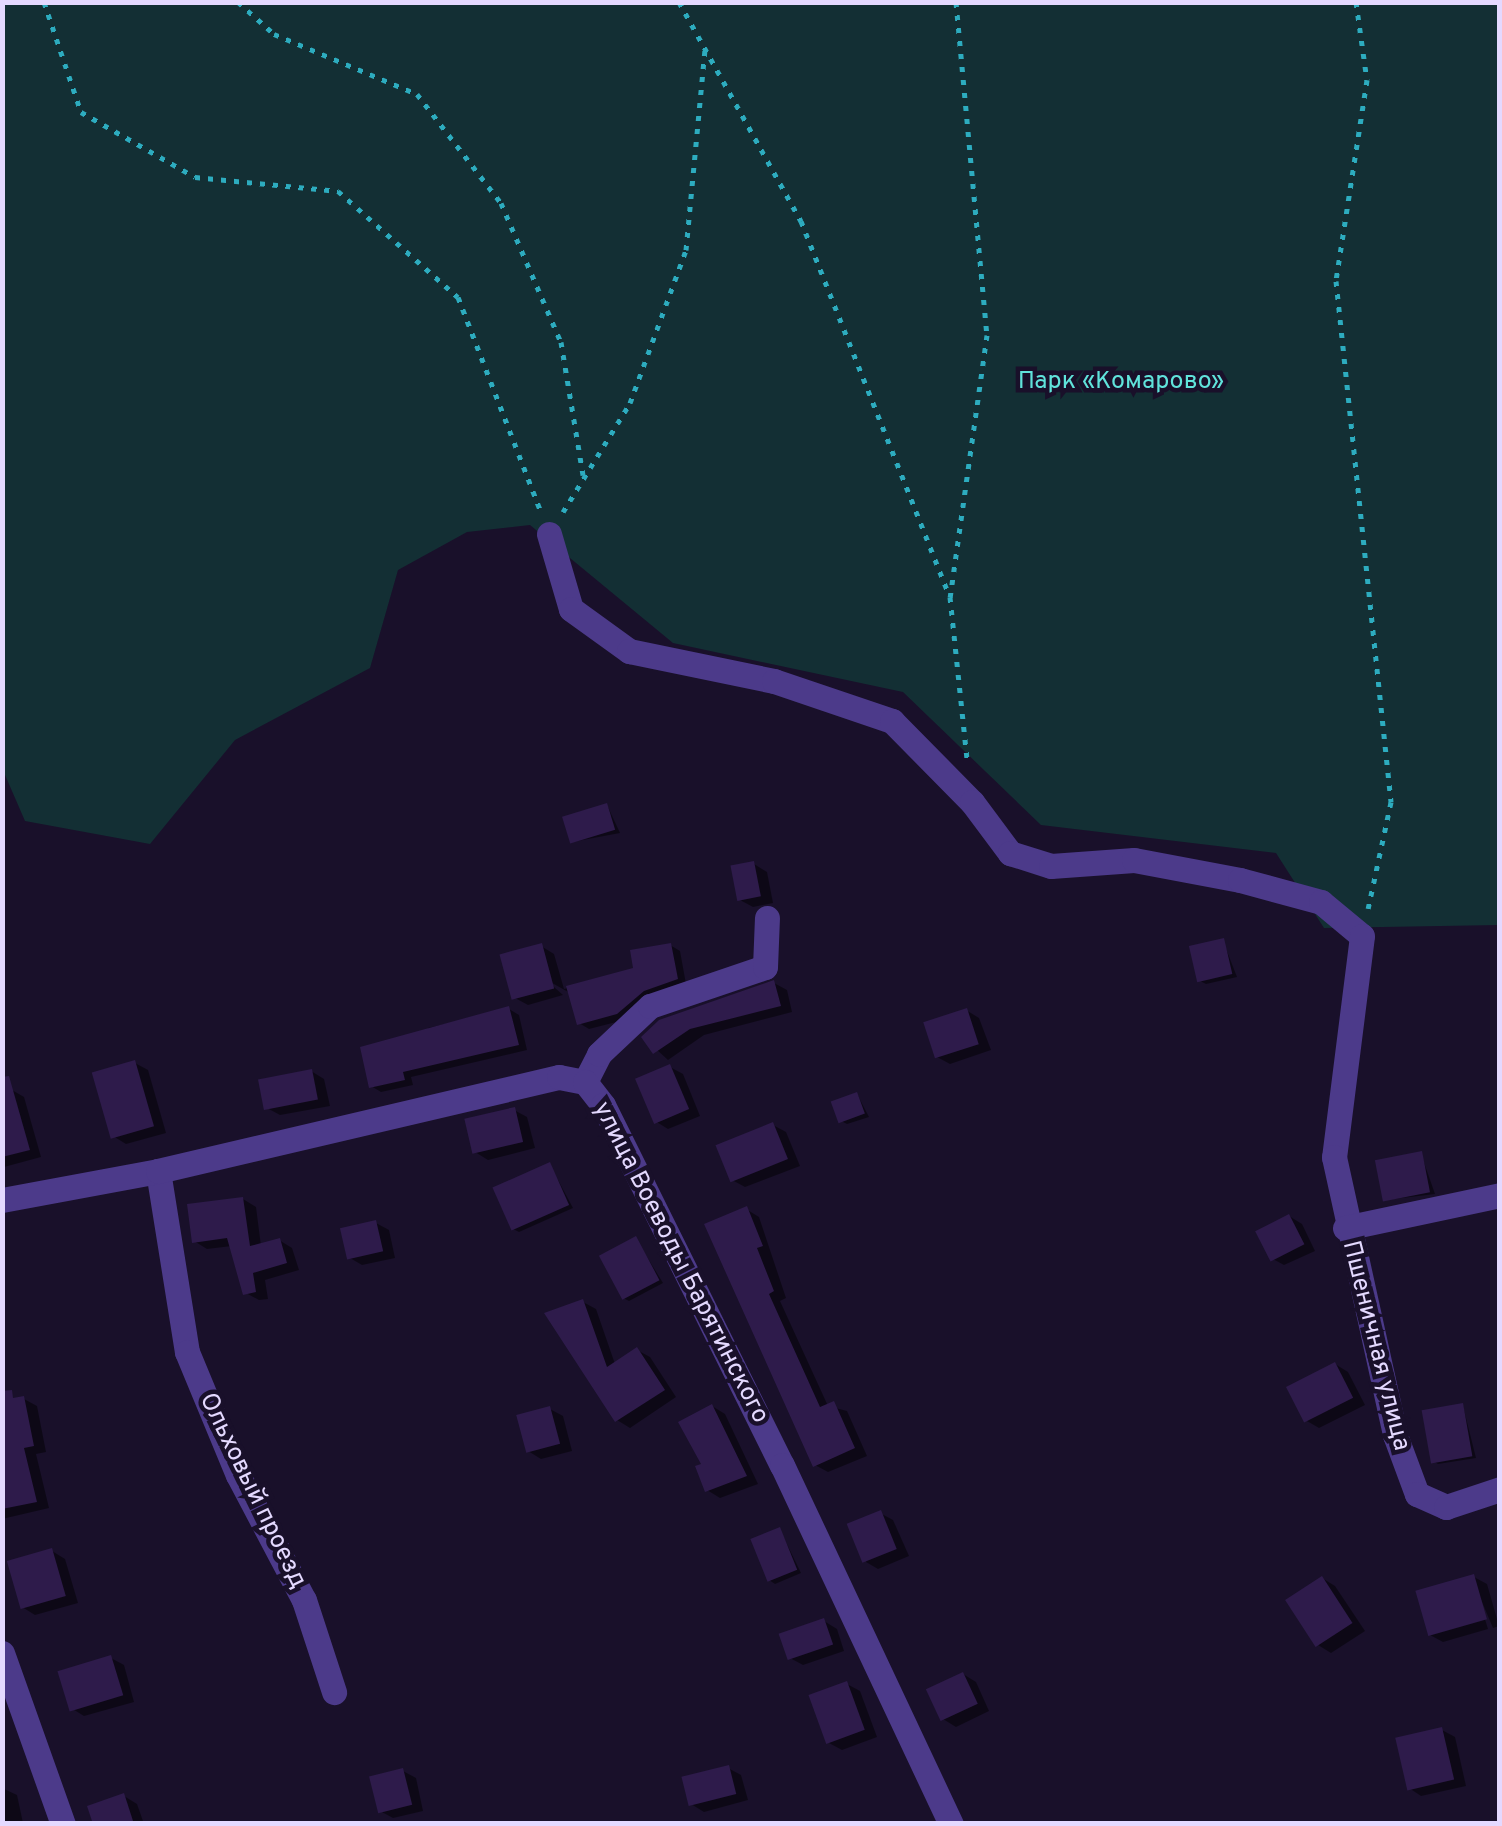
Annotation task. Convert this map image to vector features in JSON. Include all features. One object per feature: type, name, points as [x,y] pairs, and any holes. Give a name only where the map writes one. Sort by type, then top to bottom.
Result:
[{"type":"street","points":[[550,534],[571,610],[629,651],[774,681],[892,722],[972,802],[1010,854],[1051,866],[1134,860],[1240,880],[1321,902],[1362,936]]},
{"type":"street","points":[[585,1082],[599,1054],[650,1006],[765,967],[767,918]]},
{"type":"street","name":"Пшеничная улица","points":[[1362,936],[1334,1157],[1345,1228],[1395,1435],[1417,1494],[1446,1507],[1500,1489]]},
{"type":"street","name":"улица Воеводы Барятинского","points":[[2,1200],[158,1171],[558,1077],[585,1082],[603,1105],[782,1465],[950,1824]]},
{"type":"street","name":"Ольховый проезд","points":[[158,1171],[187,1352],[238,1475],[304,1600],[334,1692]]},
{"type":"street","name":"Пшеничная улица","points":[[1345,1228],[1500,1195]]},
{"type":"street","points":[[2,1653],[63,1824]]},
{"type":"path","points":[[44,2],[81,112],[194,176],[338,191],[458,298],[550,534]]},
{"type":"path","points":[[238,2],[274,34],[417,94],[502,203],[561,342],[584,478]]},
{"type":"path","points":[[678,2],[801,220],[950,597]]},
{"type":"path","points":[[956,2],[987,335],[950,597],[972,802]]},
{"type":"path","points":[[1356,2],[1368,80],[1336,280],[1390,802],[1362,936]]},
{"type":"path","points":[[550,534],[630,403],[686,250],[706,50]]},
{"type":"green space","name":"Парк «Комарово»","points":[[2,3],[1499,3],[1499,925],[1324,928],[1276,853],[1041,825],[903,692],[673,643],[530,525],[467,532],[398,570],[370,668],[235,740],[150,844],[25,821],[2,768]]},
{"type":"building","points":[[607,803],[615,830],[570,844],[562,817]]},
{"type":"building","points":[[754,861],[761,896],[737,901],[730,866]]},
{"type":"building","points":[[1224,938],[1232,974],[1197,982],[1189,946]]},
{"type":"building","points":[[542,943],[554,988],[512,1000],[499,954]]},
{"type":"building","points":[[671,943],[678,979],[644,991],[617,1014],[577,1025],[566,986],[633,968],[630,950]]},
{"type":"building","points":[[774,980],[781,1006],[690,1029],[653,1054],[641,1037],[659,1020]]},
{"type":"building","points":[[509,1006],[519,1045],[403,1072],[405,1080],[369,1088],[360,1047]]},
{"type":"building","points":[[967,1008],[979,1044],[935,1058],[923,1022]]},
{"type":"building","points":[[135,1060],[154,1126],[111,1139],[92,1072]]},
{"type":"building","points":[[670,1064],[689,1109],[654,1124],[635,1079]]},
{"type":"building","points":[[312,1069],[318,1099],[264,1110],[258,1079]]},
{"type":"building","points":[[9,1076],[30,1150],[2,1157],[2,1077]]},
{"type":"building","points":[[857,1092],[865,1114],[839,1123],[831,1102]]},
{"type":"building","points":[[515,1107],[523,1142],[472,1154],[464,1119]]},
{"type":"building","points":[[773,1122],[788,1159],[730,1182],[716,1145]]},
{"type":"building","points":[[1422,1151],[1430,1192],[1383,1201],[1375,1160]]},
{"type":"building","points":[[550,1162],[569,1205],[512,1231],[492,1188]]},
{"type":"building","points":[[243,1197],[250,1246],[280,1238],[287,1263],[253,1273],[256,1292],[243,1295],[227,1238],[192,1243],[187,1204]]},
{"type":"building","points":[[747,1206],[763,1246],[757,1248],[774,1291],[769,1294],[820,1407],[834,1401],[855,1448],[813,1467],[704,1224]]},
{"type":"building","points":[[1289,1214],[1304,1244],[1271,1262],[1255,1231]]},
{"type":"building","points":[[376,1220],[383,1251],[347,1260],[340,1228]]},
{"type":"building","points":[[636,1236],[659,1280],[622,1300],[599,1256]]},
{"type":"building","points":[[583,1299],[607,1367],[637,1347],[665,1390],[615,1422],[544,1313]]},
{"type":"building","points":[[1335,1362],[1353,1398],[1304,1423],[1286,1387]]},
{"type":"building","points":[[12,1390],[13,1398],[24,1396],[34,1446],[24,1448],[37,1502],[2,1509],[2,1391]]},
{"type":"building","points":[[1463,1403],[1472,1456],[1431,1463],[1422,1410]]},
{"type":"building","points":[[712,1404],[747,1476],[705,1492],[695,1466],[701,1464],[678,1422]]},
{"type":"building","points":[[550,1406],[560,1444],[526,1453],[516,1415]]},
{"type":"building","points":[[881,1510],[897,1549],[862,1563],[847,1524]]},
{"type":"building","points":[[780,1527],[797,1570],[768,1582],[750,1539]]},
{"type":"building","points":[[52,1548],[66,1596],[21,1609],[7,1561]]},
{"type":"building","points":[[1474,1574],[1487,1619],[1428,1636],[1415,1591]]},
{"type":"building","points":[[1322,1576],[1352,1623],[1316,1647],[1285,1600]]},
{"type":"building","points":[[824,1618],[833,1644],[788,1660],[779,1634]]},
{"type":"building","points":[[111,1655],[123,1695],[70,1712],[57,1671]]},
{"type":"building","points":[[963,1672],[978,1704],[941,1721],[926,1689]]},
{"type":"building","points":[[847,1681],[865,1730],[826,1744],[808,1695]]},
{"type":"building","points":[[1442,1727],[1454,1780],[1407,1790],[1395,1738]]},
{"type":"building","points":[[729,1765],[736,1794],[689,1806],[681,1777]]},
{"type":"building","points":[[403,1768],[412,1805],[378,1813],[369,1776]]},
{"type":"building","points":[[124,1793],[134,1824],[93,1824],[87,1806]]}]
